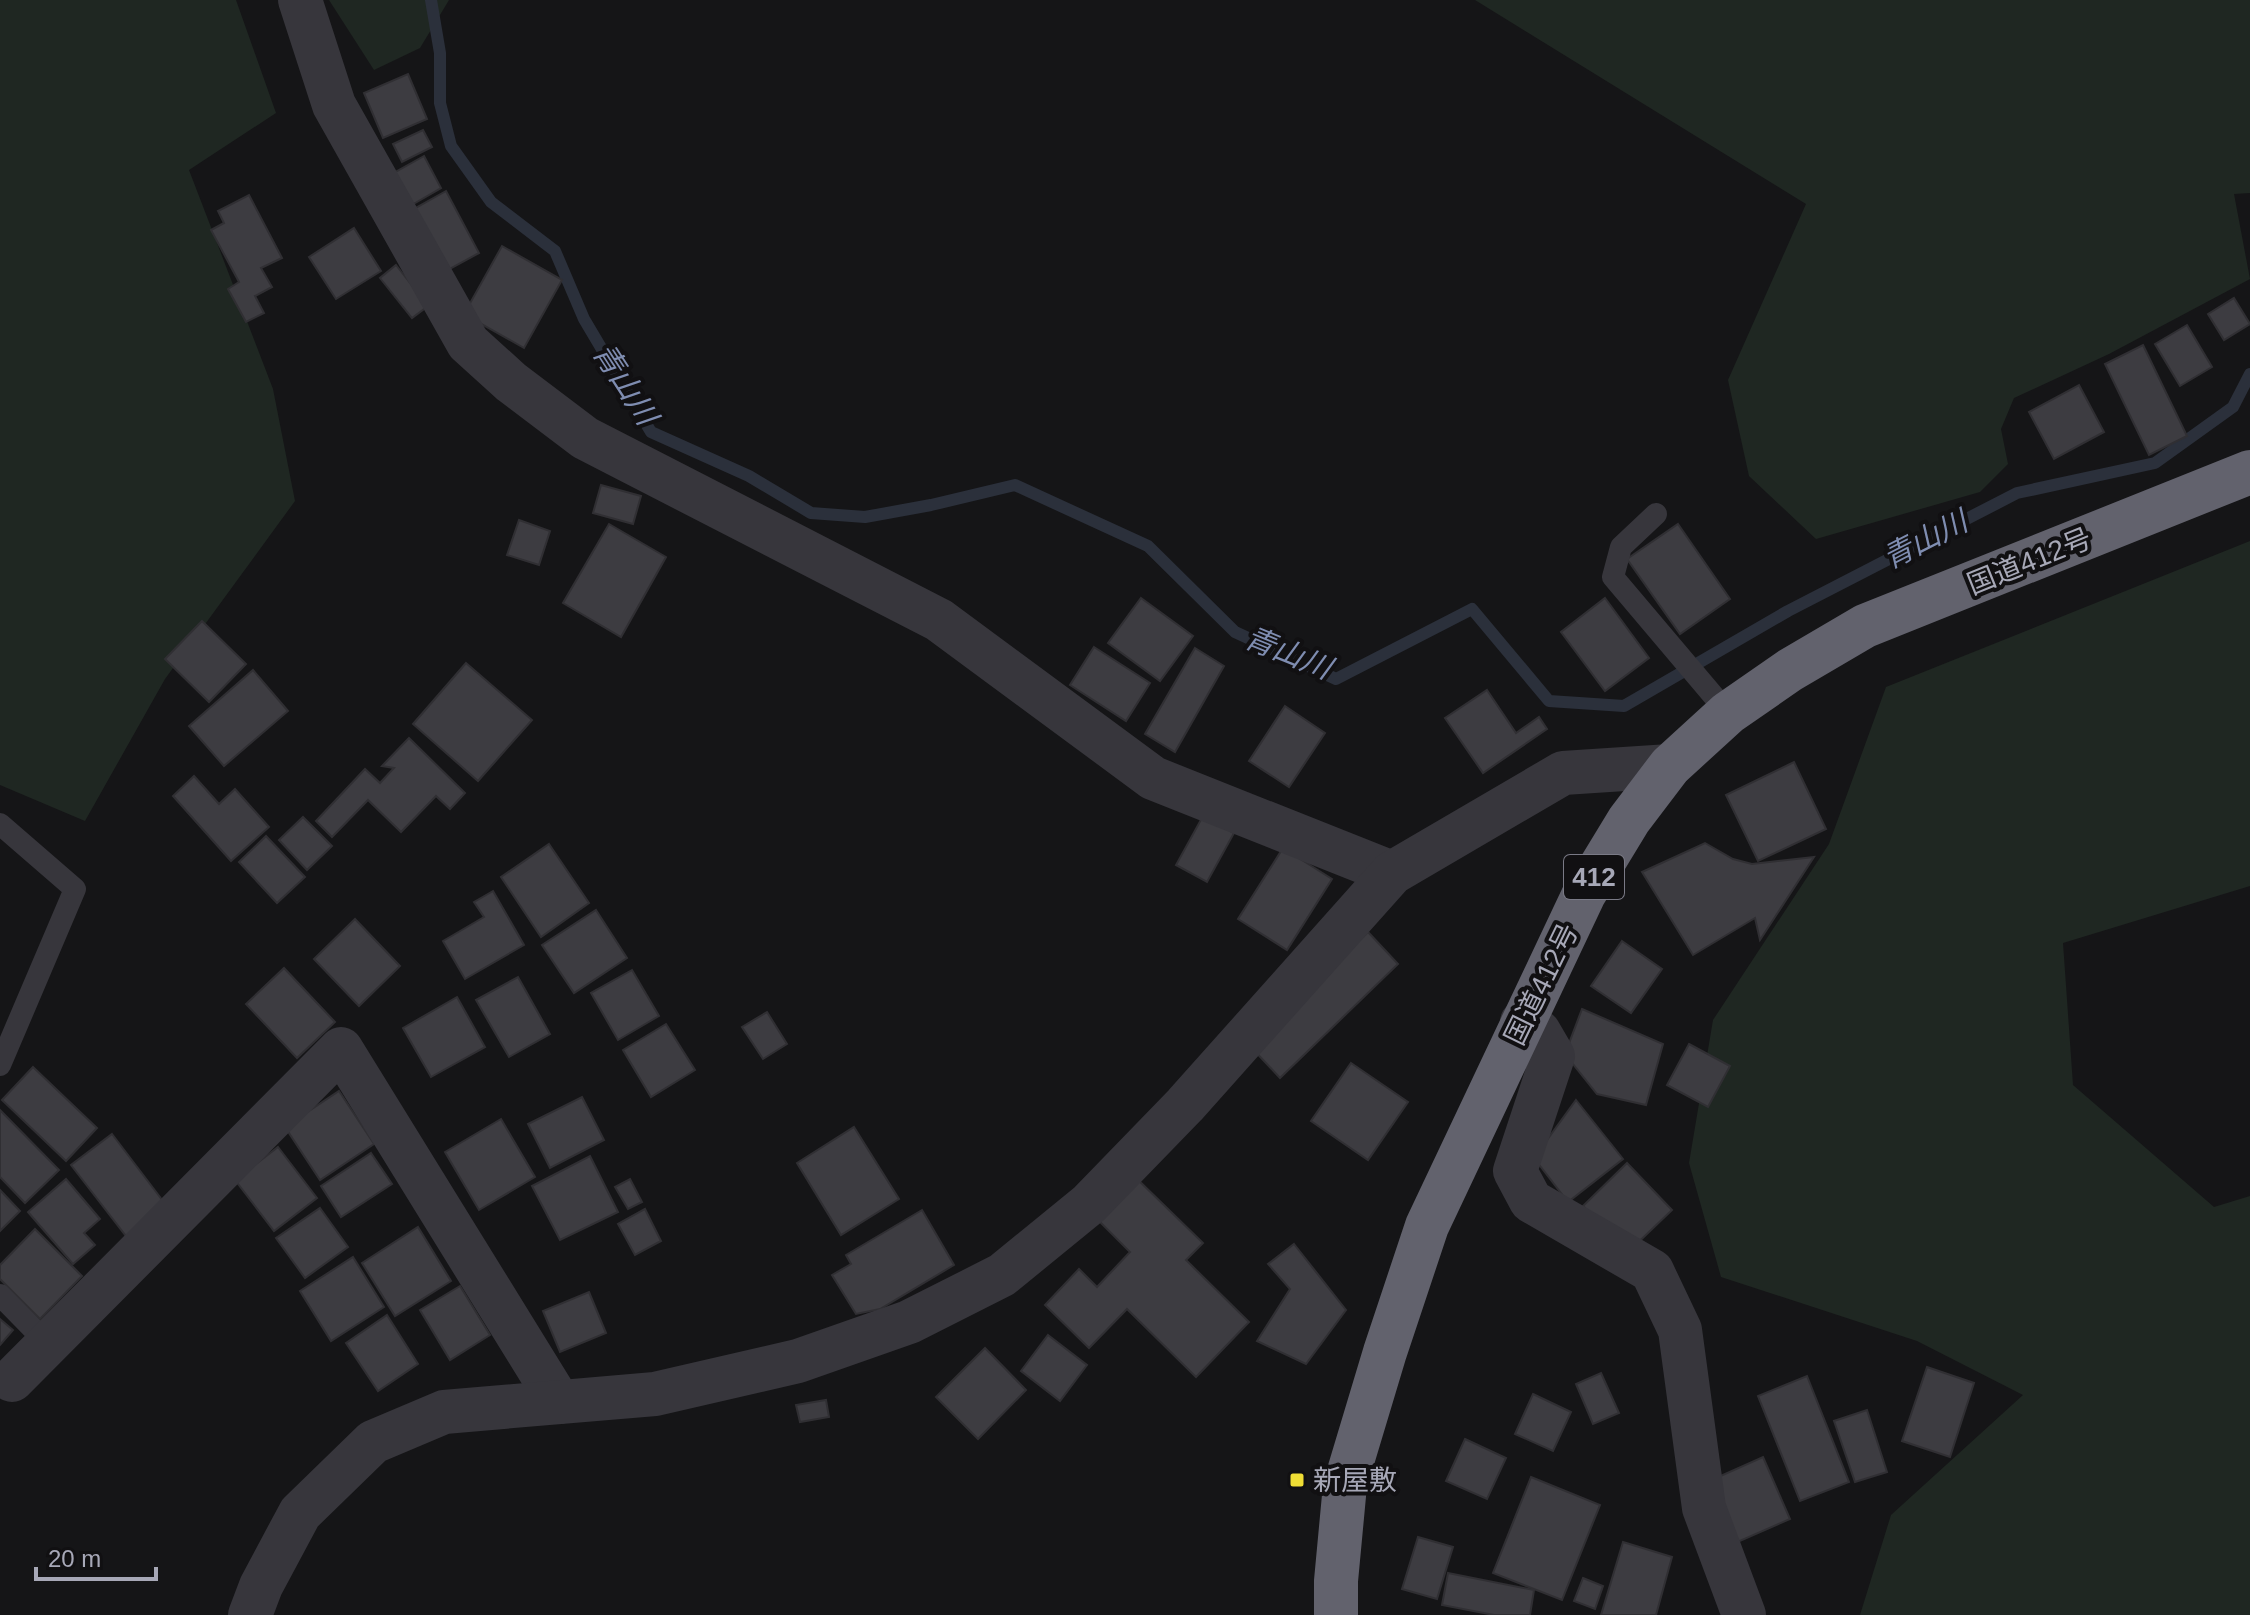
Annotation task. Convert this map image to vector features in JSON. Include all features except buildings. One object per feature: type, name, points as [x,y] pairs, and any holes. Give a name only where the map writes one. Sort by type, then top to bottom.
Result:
[{"type":"highway","name":"国道412号","points":[[1336,1615],[1345,1485],[1427,1226],[1584,894],[1629,820],[1670,766],[1728,713],[1790,670],[1865,626],[2250,472]]},
{"type":"street","points":[[300,0],[334,105],[468,343],[511,382],[585,438],[939,620],[1153,778],[1392,873]]},
{"type":"street","points":[[250,1615],[261,1586],[300,1513],[373,1442],[444,1412],[655,1394],[798,1361],[909,1322],[1002,1275],[1100,1193],[1185,1105],[1392,873],[1563,773],[1670,766]]},
{"type":"street","points":[[1522,1022],[1539,1032],[1553,1056],[1515,1171],[1531,1201],[1652,1271],[1680,1330],[1704,1508],[1744,1615]]},
{"type":"street","points":[[12,1380],[341,1049],[559,1402]]},
{"type":"lane","points":[[1656,514],[1621,547],[1613,577],[1728,713]]},
{"type":"lane","points":[[0,824],[75,889],[0,1065]]},
{"type":"lane","points":[[0,1295],[48,1344]]},
{"type":"shaded area","points":[[0,0],[236,0],[276,113],[189,170],[273,389],[295,501],[165,679],[85,821],[0,785]]},
{"type":"shaded area","points":[[329,0],[449,0],[420,48],[374,70]]},
{"type":"shaded area","points":[[1475,0],[2250,0],[2250,193],[2234,194],[2250,279],[2109,354],[2014,398],[2001,429],[2008,464],[1980,492],[1816,539],[1749,476],[1728,380],[1806,204]]},
{"type":"shaded area","points":[[2250,541],[2250,886],[2063,943],[2073,1085],[2214,1207],[2250,1196],[2250,1615],[1860,1615],[1891,1515],[2023,1395],[1917,1341],[1721,1277],[1689,1163],[1713,1020],[1829,844],[1886,687]]},
{"type":"waterway","name":"青山川","points":[[431,0],[440,53],[440,103],[451,146],[491,202],[555,251],[584,319],[651,432],[749,476],[811,513],[865,517],[1015,485],[1148,546],[1235,632],[1336,679],[1472,609],[1549,701],[1624,706],[1788,611],[2017,493],[2155,463],[2233,407],[2250,374]]},
{"type":"place","name":"新屋敷","points":[[1297,1480]]}]
